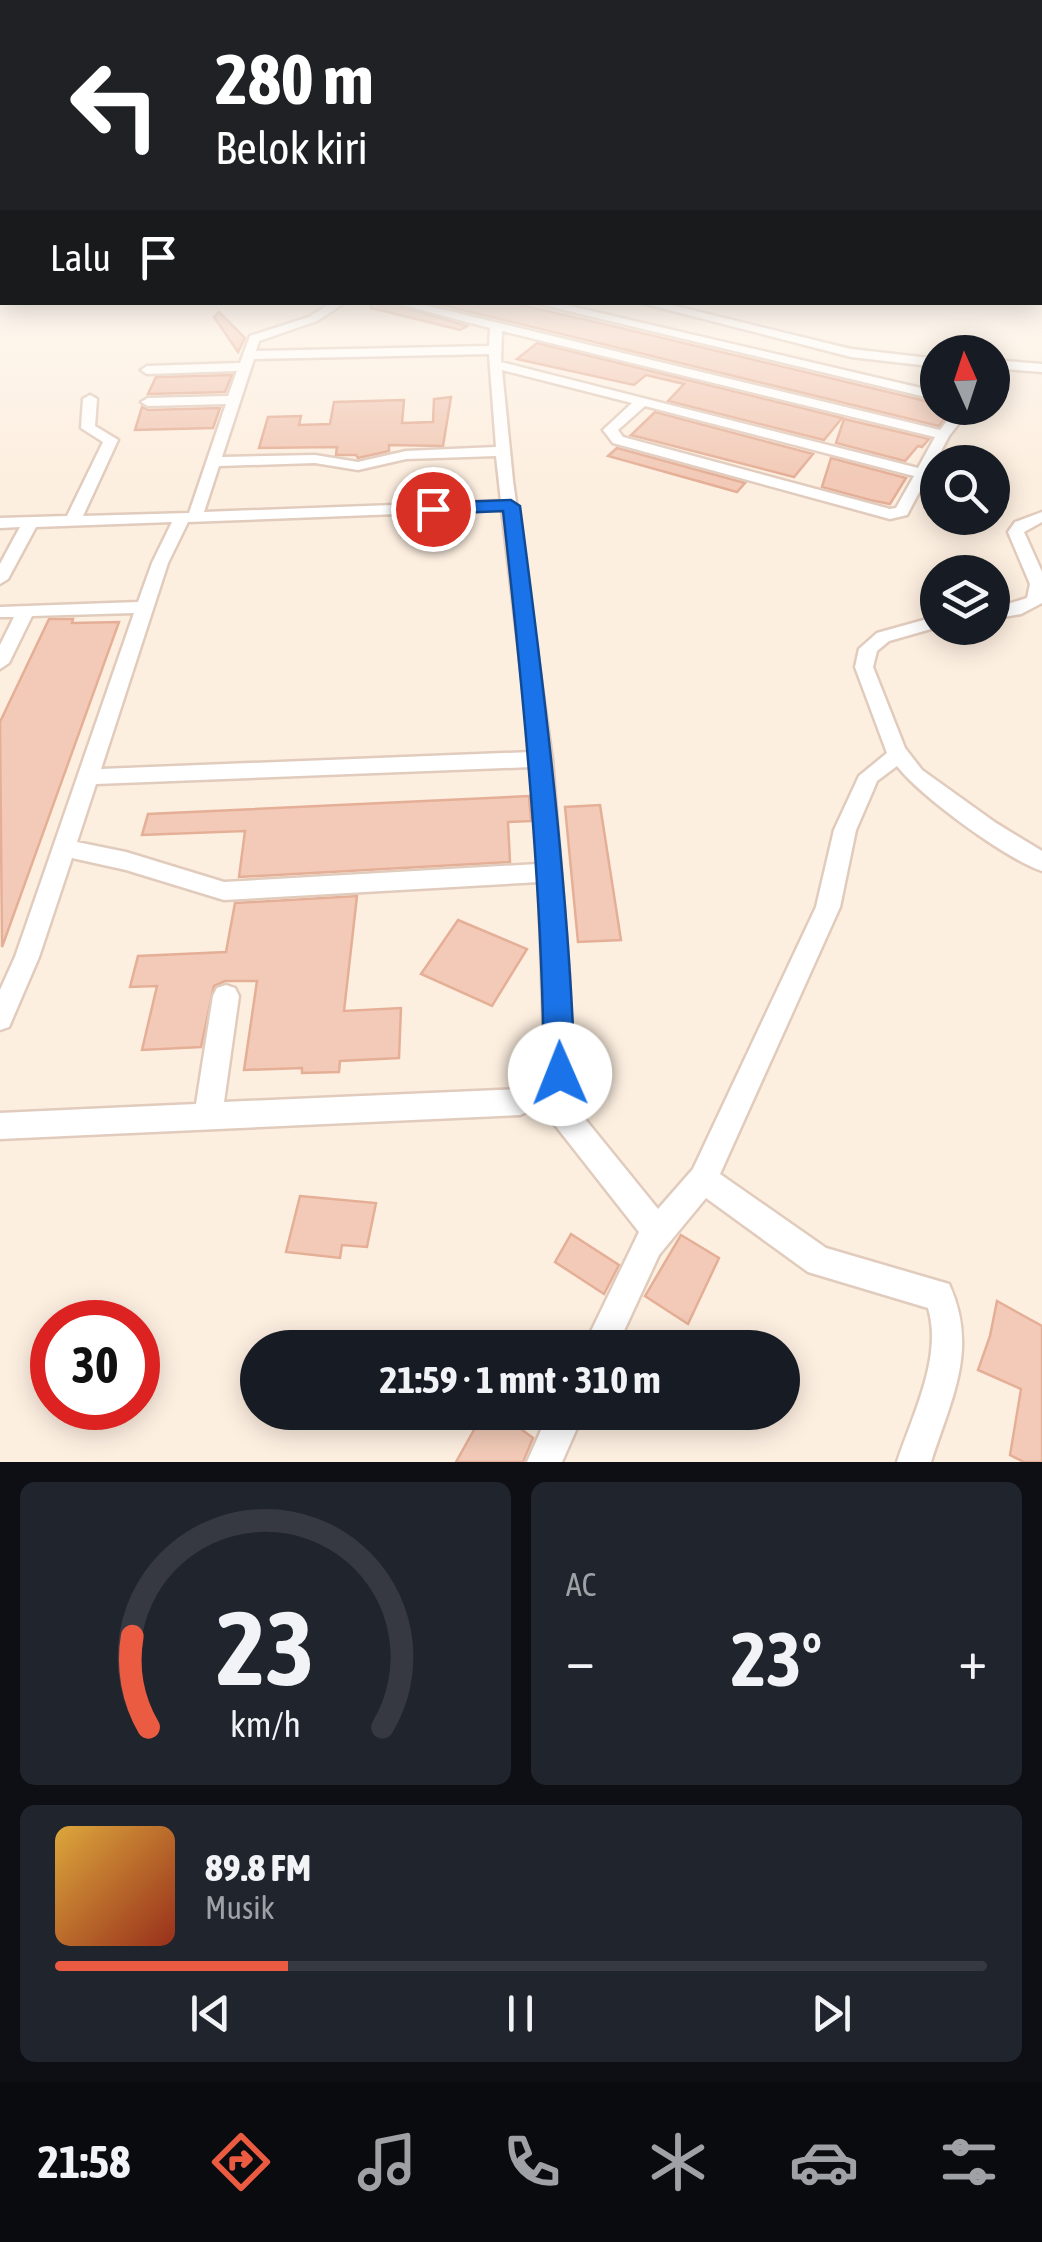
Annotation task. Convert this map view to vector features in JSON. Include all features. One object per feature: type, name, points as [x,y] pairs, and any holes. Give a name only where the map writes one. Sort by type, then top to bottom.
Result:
[{"type":"street","points":[[0,1019],[11,968],[63,848],[160,562],[189,517],[214,462],[255,340]]},
{"type":"street","points":[[0,1126],[520,1102],[546,1092],[560,1074],[542,759],[504,451],[496,340]]},
{"type":"street","points":[[535,340],[920,473]]},
{"type":"street","points":[[699,340],[920,392]]},
{"type":"street","points":[[797,340],[837,350],[920,361]]},
{"type":"street","points":[[147,370],[247,361],[495,357],[943,436]]},
{"type":"street","points":[[1010,365],[1042,368]]},
{"type":"street","points":[[658,385],[610,430],[613,437],[877,512],[902,512],[920,478]]},
{"type":"street","points":[[73,521],[111,440],[88,428],[90,398]]},
{"type":"street","points":[[148,402],[234,400]]},
{"type":"street","points":[[938,445],[951,425]]},
{"type":"street","points":[[214,462],[316,459],[351,466],[406,455],[504,451]]},
{"type":"street","points":[[0,523],[511,506]]},
{"type":"street","points":[[1010,611],[1034,601],[1039,584],[1016,532],[1020,525],[1042,517]]},
{"type":"street","points":[[0,579],[30,522]]},
{"type":"street","points":[[0,612],[146,607]]},
{"type":"street","points":[[0,663],[26,611]]},
{"type":"street","points":[[920,627],[883,638],[868,649],[864,667],[899,754],[915,775],[988,829],[1042,862]]},
{"type":"street","points":[[607,1330],[657,1231],[703,1180],[828,907],[845,830],[860,793],[878,766],[899,754]]},
{"type":"street","points":[[88,777],[542,759]]},
{"type":"street","points":[[63,848],[224,891],[550,872]]},
{"type":"street","points":[[208,1117],[226,996]]},
{"type":"street","points":[[546,1092],[657,1231]]},
{"type":"street","points":[[703,1180],[819,1261],[938,1295],[947,1308],[950,1340],[914,1462]]},
{"type":"street","points":[[544,1462],[559,1430]]},
{"type":"building","points":[[230,340],[244,340],[238,352]]},
{"type":"building","points":[[587,340],[669,340],[920,400],[920,421]]},
{"type":"building","points":[[537,343],[842,418],[824,440],[668,401],[684,384],[646,375],[634,385],[517,359]]},
{"type":"building","points":[[232,375],[225,392],[148,394],[156,377]]},
{"type":"building","points":[[451,397],[443,446],[389,445],[389,451],[358,458],[336,455],[337,447],[259,448],[268,417],[301,416],[299,425],[330,424],[334,402],[404,400],[402,423],[433,422],[434,399]]},
{"type":"building","points":[[142,407],[220,408],[213,428],[135,430]]},
{"type":"building","points":[[655,412],[813,454],[794,477],[631,435]]},
{"type":"building","points":[[844,419],[929,439],[905,461],[836,443]]},
{"type":"building","points":[[617,448],[745,483],[737,492],[608,456]]},
{"type":"building","points":[[831,458],[906,478],[890,504],[870,500],[822,487]]},
{"type":"building","points":[[49,619],[73,619],[72,623],[119,622],[2,947],[0,722]]},
{"type":"building","points":[[529,796],[531,821],[508,822],[510,862],[239,877],[245,831],[142,835],[148,814]]},
{"type":"building","points":[[600,805],[621,940],[578,942],[565,807]]},
{"type":"building","points":[[357,896],[344,1011],[401,1008],[399,1058],[340,1061],[339,1072],[302,1073],[302,1068],[244,1070],[257,981],[225,981],[214,986],[201,1047],[142,1050],[157,986],[130,987],[138,956],[226,952],[235,903]]},
{"type":"building","points":[[458,920],[527,949],[492,1006],[421,974]]},
{"type":"building","points":[[300,1196],[376,1203],[367,1247],[342,1245],[340,1258],[286,1252]]},
{"type":"building","points":[[571,1234],[619,1265],[604,1294],[555,1262]]},
{"type":"building","points":[[681,1235],[719,1258],[688,1324],[645,1296]]},
{"type":"building","points":[[997,1301],[1042,1326],[1042,1462],[1024,1462],[1010,1455],[1021,1389],[978,1370]]},
{"type":"building","points":[[474,1430],[522,1430],[533,1438],[523,1462],[456,1462]]},
{"type":"route","points":[[433,509],[511,506],[542,759],[560,1074]]}]
